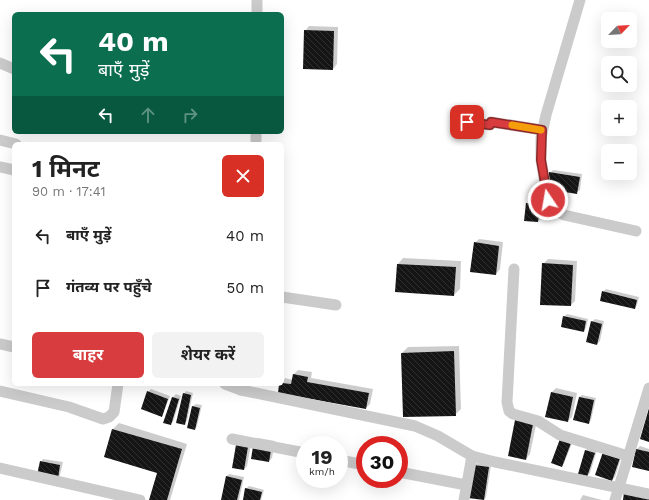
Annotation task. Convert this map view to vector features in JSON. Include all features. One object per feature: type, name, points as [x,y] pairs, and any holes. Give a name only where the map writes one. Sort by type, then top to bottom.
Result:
[{"type":"street","points":[[257,0],[257,12]]},
{"type":"street","points":[[580,0],[542,130],[541,160],[545,190],[548,200],[555,210],[564,215],[636,231]]},
{"type":"street","points":[[0,63],[12,68]]},
{"type":"street","points":[[467,122],[490,125],[491,122],[542,130]]},
{"type":"street","points":[[0,140],[12,143]]},
{"type":"street","points":[[0,166],[12,169]]},
{"type":"street","points":[[514,269],[507,402],[509,411],[513,414],[531,417],[560,435],[628,456]]},
{"type":"street","points":[[284,298],[336,305]]},
{"type":"street","points":[[0,344],[12,347]]},
{"type":"street","points":[[0,391],[70,408],[103,419],[109,417],[114,412],[118,386]]},
{"type":"street","points":[[241,387],[415,426],[438,436],[472,456],[649,494]]},
{"type":"street","points":[[615,500],[649,388]]},
{"type":"street","points":[[232,439],[296,451]]},
{"type":"street","points":[[464,500],[472,456]]},
{"type":"street","points":[[0,468],[140,500]]},
{"type":"street","points":[[408,474],[466,485]]},
{"type":"building","points":[[304,30],[334,31],[333,70],[303,69]]},
{"type":"building","points":[[549,172],[580,177],[577,194],[547,189]]},
{"type":"building","points":[[526,203],[540,204],[538,222],[524,221]]},
{"type":"building","points":[[474,242],[499,246],[496,275],[470,272]]},
{"type":"building","points":[[542,263],[573,265],[571,306],[540,305]]},
{"type":"building","points":[[397,264],[456,267],[454,296],[395,292]]},
{"type":"building","points":[[602,291],[637,300],[635,309],[600,301]]},
{"type":"building","points":[[563,316],[586,321],[584,332],[561,327]]},
{"type":"building","points":[[591,321],[602,324],[597,345],[586,342]]},
{"type":"building","points":[[454,351],[456,416],[403,417],[401,353]]},
{"type":"building","points":[[293,374],[308,377],[307,382],[369,393],[366,409],[278,393],[279,386],[284,386],[284,383],[291,384]]},
{"type":"building","points":[[147,391],[168,399],[162,417],[141,409]]},
{"type":"building","points":[[551,392],[573,397],[568,422],[545,417]]},
{"type":"building","points":[[183,393],[191,395],[185,425],[176,423]]},
{"type":"building","points":[[172,397],[179,399],[171,425],[163,423]]},
{"type":"building","points":[[579,397],[594,400],[589,424],[573,420]]},
{"type":"building","points":[[192,406],[200,408],[195,430],[187,428]]},
{"type":"building","points":[[649,408],[649,442],[640,439]]},
{"type":"building","points":[[515,420],[533,424],[526,460],[508,456]]},
{"type":"building","points":[[112,429],[182,449],[167,500],[149,500],[157,473],[104,457]]},
{"type":"building","points":[[237,439],[249,441],[244,470],[232,468]]},
{"type":"building","points":[[560,439],[571,443],[562,467],[551,463]]},
{"type":"building","points":[[254,440],[272,444],[269,462],[251,459]]},
{"type":"building","points":[[636,449],[649,452],[649,471],[632,467]]},
{"type":"building","points":[[585,450],[595,453],[587,477],[578,474]]},
{"type":"building","points":[[603,452],[620,458],[612,481],[595,475]]},
{"type":"building","points":[[40,461],[60,465],[58,479],[37,475]]},
{"type":"building","points":[[474,465],[489,467],[484,500],[468,498]]},
{"type":"building","points":[[226,476],[242,480],[237,500],[221,500]]},
{"type":"building","points":[[245,488],[262,492],[260,500],[243,500]]},
{"type":"building","points":[[624,492],[649,498],[649,500],[623,500]]},
{"type":"slow traffic","points":[[512,125],[541,130]]},
{"type":"route","points":[[467,122],[490,125],[491,122],[542,130],[541,160],[545,190],[548,200]]}]
